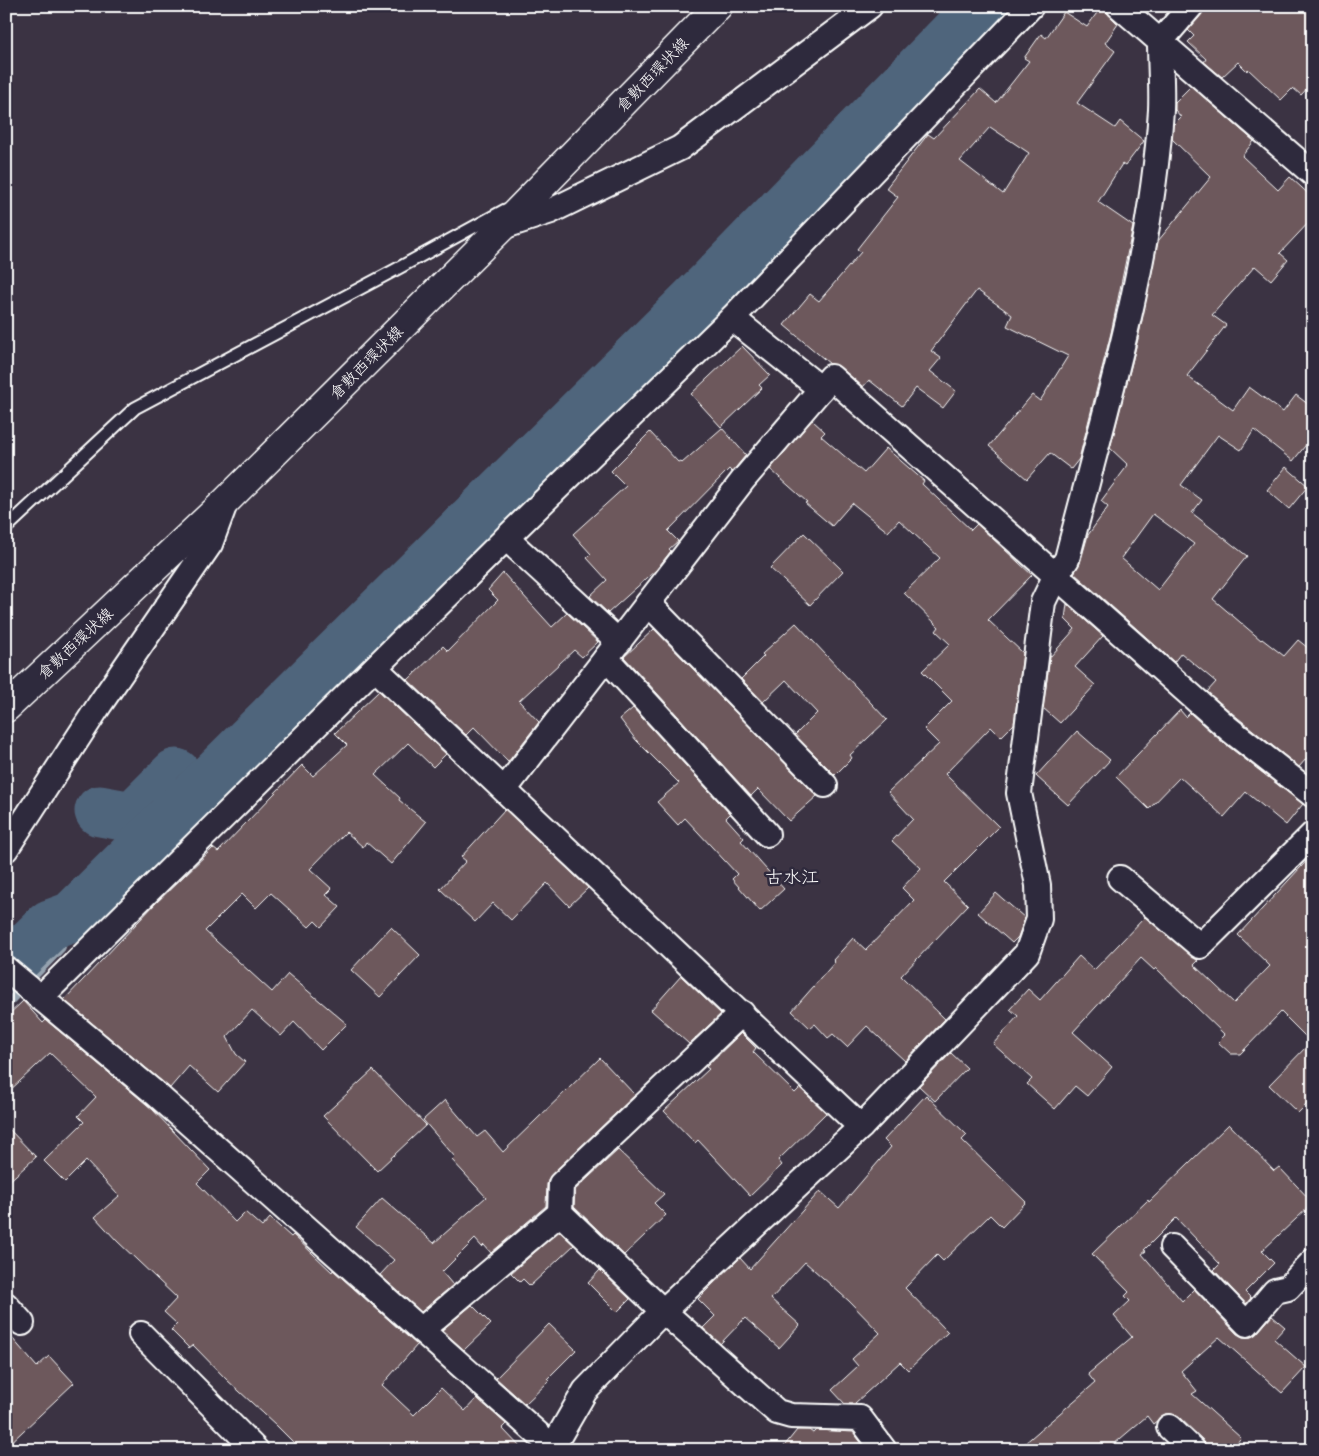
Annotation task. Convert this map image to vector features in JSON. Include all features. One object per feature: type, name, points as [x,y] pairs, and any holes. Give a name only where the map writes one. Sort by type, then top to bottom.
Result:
[{"type":"main road","name":"倉敷西環状線","points":[[6,708],[226,501],[502,227],[718,6]]},
{"type":"street","points":[[502,227],[551,211],[680,148],[870,6]]},
{"type":"street","points":[[1031,6],[732,318],[375,668],[20,984],[156,1094],[553,1449],[585,1391],[663,1311],[861,1127],[1027,953],[1039,918],[1038,885],[1019,793],[1044,602],[1067,559],[1070,549],[1125,329],[1150,211],[1161,108],[1160,42],[1191,6]]},
{"type":"street","points":[[1119,6],[1313,174]]},
{"type":"street","points":[[732,318],[820,389]]},
{"type":"street","points":[[505,789],[743,480],[831,378],[1230,729],[1313,795]]},
{"type":"street","points":[[6,849],[100,704],[210,544],[226,501]]},
{"type":"street","points":[[506,538],[612,650],[767,834]]},
{"type":"street","points":[[648,603],[825,785]]},
{"type":"street","points":[[375,668],[861,1127]]},
{"type":"street","points":[[1120,878],[1200,946],[1313,834]]},
{"type":"street","points":[[421,1330],[560,1213],[561,1184],[742,1013]]},
{"type":"street","points":[[560,1213],[663,1311],[777,1412],[791,1416],[860,1418],[884,1450]]},
{"type":"street","points":[[1172,1247],[1247,1324],[1275,1290],[1288,1288],[1313,1261]]},
{"type":"street","points":[[6,1305],[22,1323]]},
{"type":"street","points":[[141,1334],[256,1450]]},
{"type":"street","points":[[1168,1427],[1193,1450]]},
{"type":"lane","points":[[6,528],[135,408],[395,270],[535,193]]},
{"type":"building","points":[[1204,6],[1313,6],[1313,82],[1301,95],[1293,88],[1281,100],[1238,62],[1222,77],[1204,62],[1206,59],[1188,42],[1194,36],[1188,30],[1201,15]]},
{"type":"building","points":[[1101,7],[1118,24],[1105,43],[1115,51],[1077,103],[1115,128],[1120,121],[1144,141],[1125,166],[1122,164],[1098,202],[1133,226],[1111,333],[1079,459],[1071,469],[1050,453],[1027,479],[989,446],[1032,395],[1040,401],[1068,356],[1007,326],[1012,315],[977,290],[931,351],[941,358],[930,371],[956,391],[943,408],[916,388],[902,406],[869,380],[863,387],[840,367],[830,364],[784,325],[810,294],[819,301],[861,252],[857,249],[898,197],[886,188],[928,134],[934,138],[980,89],[996,103],[1029,61],[1024,58],[1041,34],[1046,38],[1064,12],[1087,27]],"holes":[[[990,127],[1029,153],[1003,194],[960,161]]]},
{"type":"building","points":[[1191,86],[1254,141],[1242,156],[1278,190],[1290,177],[1313,198],[1313,218],[1280,253],[1288,260],[1271,280],[1255,266],[1212,315],[1226,325],[1187,376],[1233,410],[1249,387],[1283,412],[1296,395],[1313,408],[1313,436],[1293,461],[1254,430],[1241,450],[1218,435],[1181,485],[1202,500],[1192,513],[1247,556],[1213,599],[1261,640],[1284,656],[1298,640],[1313,652],[1313,751],[1299,767],[1207,692],[1216,682],[1181,653],[1174,662],[1074,573],[1080,563],[1088,535],[1108,507],[1101,501],[1128,465],[1110,448],[1138,339],[1158,241],[1211,177],[1172,139],[1173,125],[1181,117],[1175,110],[1175,102]],"holes":[[[1153,514],[1194,544],[1158,590],[1121,558]]]},
{"type":"building","points":[[742,346],[770,375],[759,385],[762,388],[721,427],[691,394]]},
{"type":"building","points":[[812,420],[825,432],[821,436],[864,473],[886,448],[924,481],[922,484],[971,530],[977,524],[1032,575],[988,620],[1023,653],[1014,724],[1001,737],[991,727],[945,774],[999,827],[944,882],[968,905],[901,976],[945,1019],[905,1061],[867,1026],[847,1047],[833,1034],[828,1038],[815,1024],[810,1028],[792,1011],[835,962],[833,960],[853,938],[866,950],[914,900],[902,888],[921,868],[892,841],[913,819],[888,792],[939,744],[924,729],[952,701],[922,671],[950,644],[936,631],[939,627],[904,593],[940,558],[899,520],[888,532],[852,503],[832,526],[770,469]]},
{"type":"building","points":[[722,428],[746,455],[732,472],[729,469],[668,531],[678,541],[669,549],[671,551],[656,570],[608,613],[590,596],[607,580],[587,558],[591,554],[573,534],[626,486],[611,471],[650,432],[678,462],[682,463]]},
{"type":"building","points":[[1286,467],[1308,486],[1289,509],[1267,490]]},
{"type":"building","points":[[804,533],[843,571],[810,605],[770,568]]},
{"type":"building","points":[[503,573],[552,627],[567,613],[598,642],[582,657],[574,650],[519,701],[539,722],[508,762],[474,727],[466,735],[408,680],[443,646],[448,651],[498,600],[488,590]]},
{"type":"building","points":[[1067,604],[1103,636],[1075,667],[1095,685],[1060,723],[1043,708],[1050,657],[1075,629],[1065,619]]},
{"type":"building","points":[[796,623],[887,720],[850,755],[852,758],[835,775],[795,735],[817,713],[786,680],[763,702],[741,679],[764,656],[762,654]]},
{"type":"building","points":[[654,629],[817,796],[789,821],[758,789],[751,796],[624,657]]},
{"type":"building","points":[[379,691],[446,754],[433,767],[408,743],[375,775],[400,798],[399,800],[426,822],[391,864],[366,842],[363,847],[346,832],[310,869],[332,889],[326,895],[340,907],[321,927],[315,921],[309,927],[271,893],[256,908],[242,894],[205,931],[272,992],[288,974],[347,1024],[321,1050],[294,1022],[281,1036],[252,1010],[227,1037],[236,1054],[245,1062],[218,1092],[189,1066],[170,1088],[64,1000],[155,904],[213,848],[218,852],[302,765],[313,776],[347,745],[335,733]]},
{"type":"building","points":[[633,708],[730,814],[726,818],[744,838],[741,841],[784,889],[760,911],[732,879],[737,874],[685,818],[678,825],[657,802],[679,783],[636,740],[620,719]]},
{"type":"building","points":[[1180,710],[1186,717],[1190,713],[1220,740],[1303,804],[1286,825],[1246,792],[1224,817],[1180,777],[1149,809],[1116,777]]},
{"type":"building","points":[[1077,731],[1110,760],[1068,805],[1036,776]]},
{"type":"building","points":[[505,809],[588,888],[569,906],[547,883],[511,920],[493,903],[475,922],[440,889],[466,861],[461,857]]},
{"type":"building","points":[[1313,854],[1313,1098],[1298,1113],[1269,1085],[1311,1042],[1281,1012],[1240,1054],[1231,1054],[1218,1042],[1225,1035],[1156,968],[1154,970],[1141,958],[1073,1032],[1112,1067],[1087,1096],[1075,1086],[1055,1109],[1027,1084],[1032,1079],[993,1044],[1018,1016],[1010,1009],[1028,989],[1040,1000],[1079,956],[1094,970],[1145,917],[1198,961],[1194,965],[1234,1003],[1270,966],[1238,935]]},
{"type":"building","points":[[996,893],[1025,918],[1018,937],[1012,943],[978,913]]},
{"type":"building","points":[[391,927],[420,955],[380,997],[351,970]]},
{"type":"building","points":[[681,976],[721,1014],[689,1044],[651,1010]]},
{"type":"building","points":[[23,1001],[43,1023],[46,1020],[152,1109],[210,1170],[197,1183],[235,1222],[245,1212],[262,1227],[270,1218],[291,1237],[293,1235],[332,1272],[333,1270],[417,1345],[382,1385],[414,1415],[441,1388],[465,1411],[477,1398],[506,1424],[502,1428],[523,1450],[301,1450],[193,1345],[189,1348],[171,1330],[177,1324],[164,1312],[177,1298],[117,1241],[95,1217],[119,1196],[86,1161],[65,1182],[44,1161],[84,1122],[78,1116],[96,1097],[50,1053],[6,1094],[6,1017]]},
{"type":"building","points":[[741,1033],[756,1048],[753,1052],[795,1093],[800,1088],[826,1113],[778,1160],[782,1165],[750,1196],[698,1140],[695,1143],[664,1111],[709,1069],[706,1067]]},
{"type":"building","points":[[951,1053],[967,1068],[935,1101],[919,1086]]},
{"type":"building","points":[[600,1058],[635,1095],[552,1174],[547,1184],[546,1206],[491,1253],[475,1239],[442,1272],[453,1285],[421,1312],[380,1275],[394,1260],[356,1227],[382,1198],[434,1243],[486,1197],[452,1160],[455,1157],[423,1120],[445,1100],[477,1137],[485,1131],[503,1152]]},
{"type":"building","points":[[373,1070],[426,1125],[377,1171],[323,1116]]},
{"type":"building","points":[[926,1095],[967,1135],[962,1140],[1026,1202],[1002,1227],[990,1215],[943,1261],[937,1255],[905,1288],[948,1332],[908,1370],[900,1362],[854,1404],[845,1404],[832,1390],[858,1366],[852,1359],[880,1333],[849,1301],[805,1262],[771,1299],[800,1325],[779,1348],[745,1318],[720,1344],[703,1328],[715,1316],[698,1299],[740,1258],[750,1269],[820,1191],[839,1208],[891,1147],[884,1140]]},
{"type":"building","points":[[1229,1124],[1274,1171],[1279,1167],[1313,1203],[1262,1251],[1274,1263],[1245,1292],[1251,1298],[1246,1304],[1214,1270],[1220,1264],[1176,1218],[1142,1254],[1182,1301],[1194,1289],[1237,1334],[1243,1337],[1251,1337],[1257,1333],[1272,1316],[1285,1327],[1274,1339],[1306,1367],[1282,1393],[1219,1337],[1181,1371],[1197,1391],[1192,1394],[1241,1438],[1230,1450],[1206,1450],[1203,1440],[1179,1417],[1165,1414],[1153,1424],[1147,1416],[1107,1450],[1017,1450],[1095,1383],[1088,1374],[1132,1337],[1114,1316],[1130,1301],[1125,1296],[1129,1292],[1092,1254],[1148,1200],[1149,1202]]},
{"type":"building","points":[[6,1126],[36,1157],[6,1184]]},
{"type":"building","points":[[618,1150],[664,1194],[654,1203],[666,1215],[624,1255],[574,1207],[575,1190]]},
{"type":"building","points":[[559,1231],[574,1245],[530,1286],[523,1279],[520,1282],[511,1273]]},
{"type":"building","points":[[600,1270],[630,1299],[617,1312],[588,1283]]},
{"type":"building","points":[[472,1305],[491,1324],[464,1350],[442,1330]]},
{"type":"building","points":[[549,1324],[576,1350],[547,1379],[549,1381],[525,1404],[496,1378]]},
{"type":"building","points":[[6,1331],[37,1367],[49,1356],[74,1383],[6,1447]]},
{"type":"building","points":[[797,1430],[809,1430],[813,1433],[816,1430],[853,1432],[867,1450],[781,1450]]},
{"type":"waterway","points":[[6,968],[50,925],[72,917],[710,285],[981,6]]},
{"type":"waterway","points":[[100,811],[133,817],[176,774]]},
{"type":"waterway","points":[[6,1005],[61,948],[72,917]]},
{"type":"district","name":"古水江","points":[[792,877]]}]
